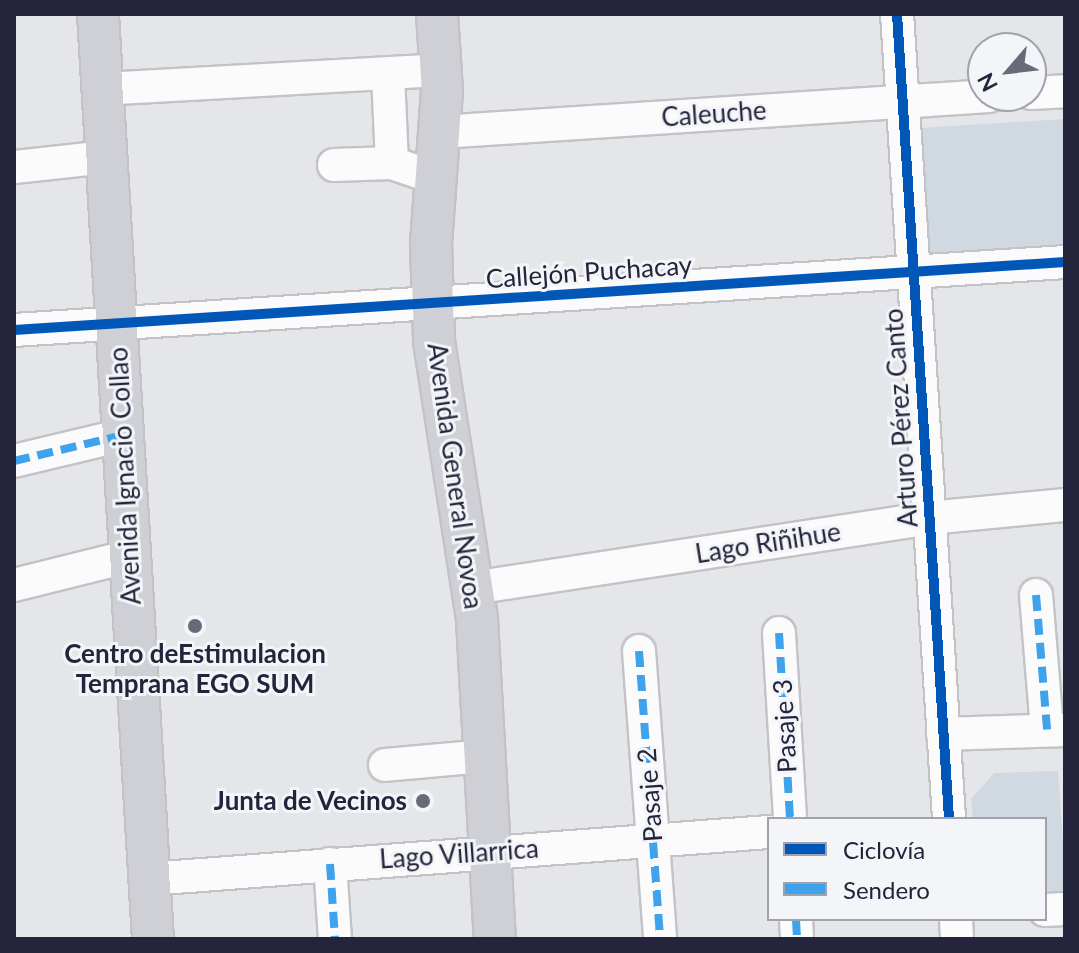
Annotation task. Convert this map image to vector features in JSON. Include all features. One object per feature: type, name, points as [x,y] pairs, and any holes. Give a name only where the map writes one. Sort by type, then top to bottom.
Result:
[{"type":"main road","name":"Avenida Ignacio Collao","points":[[98,14],[153,939]]},
{"type":"main road","name":"Avenida General Novoa","points":[[437,14],[441,70],[440,132],[432,304],[440,391],[473,588],[495,939]]},
{"type":"street","name":"Arturo Pérez Canto","points":[[897,14],[949,817]]},
{"type":"street","points":[[102,89],[441,70]]},
{"type":"street","points":[[388,75],[392,163]]},
{"type":"street","name":"Caleuche","points":[[440,132],[967,98]]},
{"type":"street","points":[[14,167],[106,157]]},
{"type":"street","points":[[334,165],[392,163],[436,178]]},
{"type":"street","name":"Callejón Puchacay","points":[[14,330],[1065,262]]},
{"type":"street","points":[[14,461],[123,435]]},
{"type":"street","name":"Lago Riñihue","points":[[473,588],[929,518],[1065,505]]},
{"type":"street","points":[[14,585],[130,556]]},
{"type":"street","points":[[943,734],[1056,730],[1036,595]]},
{"type":"street","name":"Pasaje 3","points":[[779,633],[790,817]]},
{"type":"street","name":"Pasaje 2","points":[[639,651],[660,939]]},
{"type":"street","points":[[946,778],[967,750],[998,732]]},
{"type":"street","points":[[385,765],[485,756]]},
{"type":"street","name":"Lago Villarrica","points":[[149,879],[767,832]]},
{"type":"street","points":[[330,864],[335,939]]},
{"type":"shaded area","points":[[1065,119],[1065,250],[928,261],[919,128]]},
{"type":"shaded area","points":[[1058,771],[1065,900],[1047,899],[1047,817],[973,817],[971,799],[994,773]]},
{"type":"marked path","points":[[14,461],[123,435]]},
{"type":"marked path","points":[[1036,595],[1047,730]]},
{"type":"marked path","points":[[779,633],[790,817]]},
{"type":"marked path","points":[[639,651],[660,939]]},
{"type":"marked path","points":[[330,864],[335,939]]},
{"type":"marked path","points":[[796,921],[797,939]]},
{"type":"cycle path","points":[[897,14],[949,817]]},
{"type":"cycle path","points":[[14,330],[1065,262]]},
{"type":"place","name":"Centro deEstimulacion Temprana EGO SUM","points":[[195,626]]},
{"type":"place","name":"Junta de Vecinos","points":[[423,801]]}]
